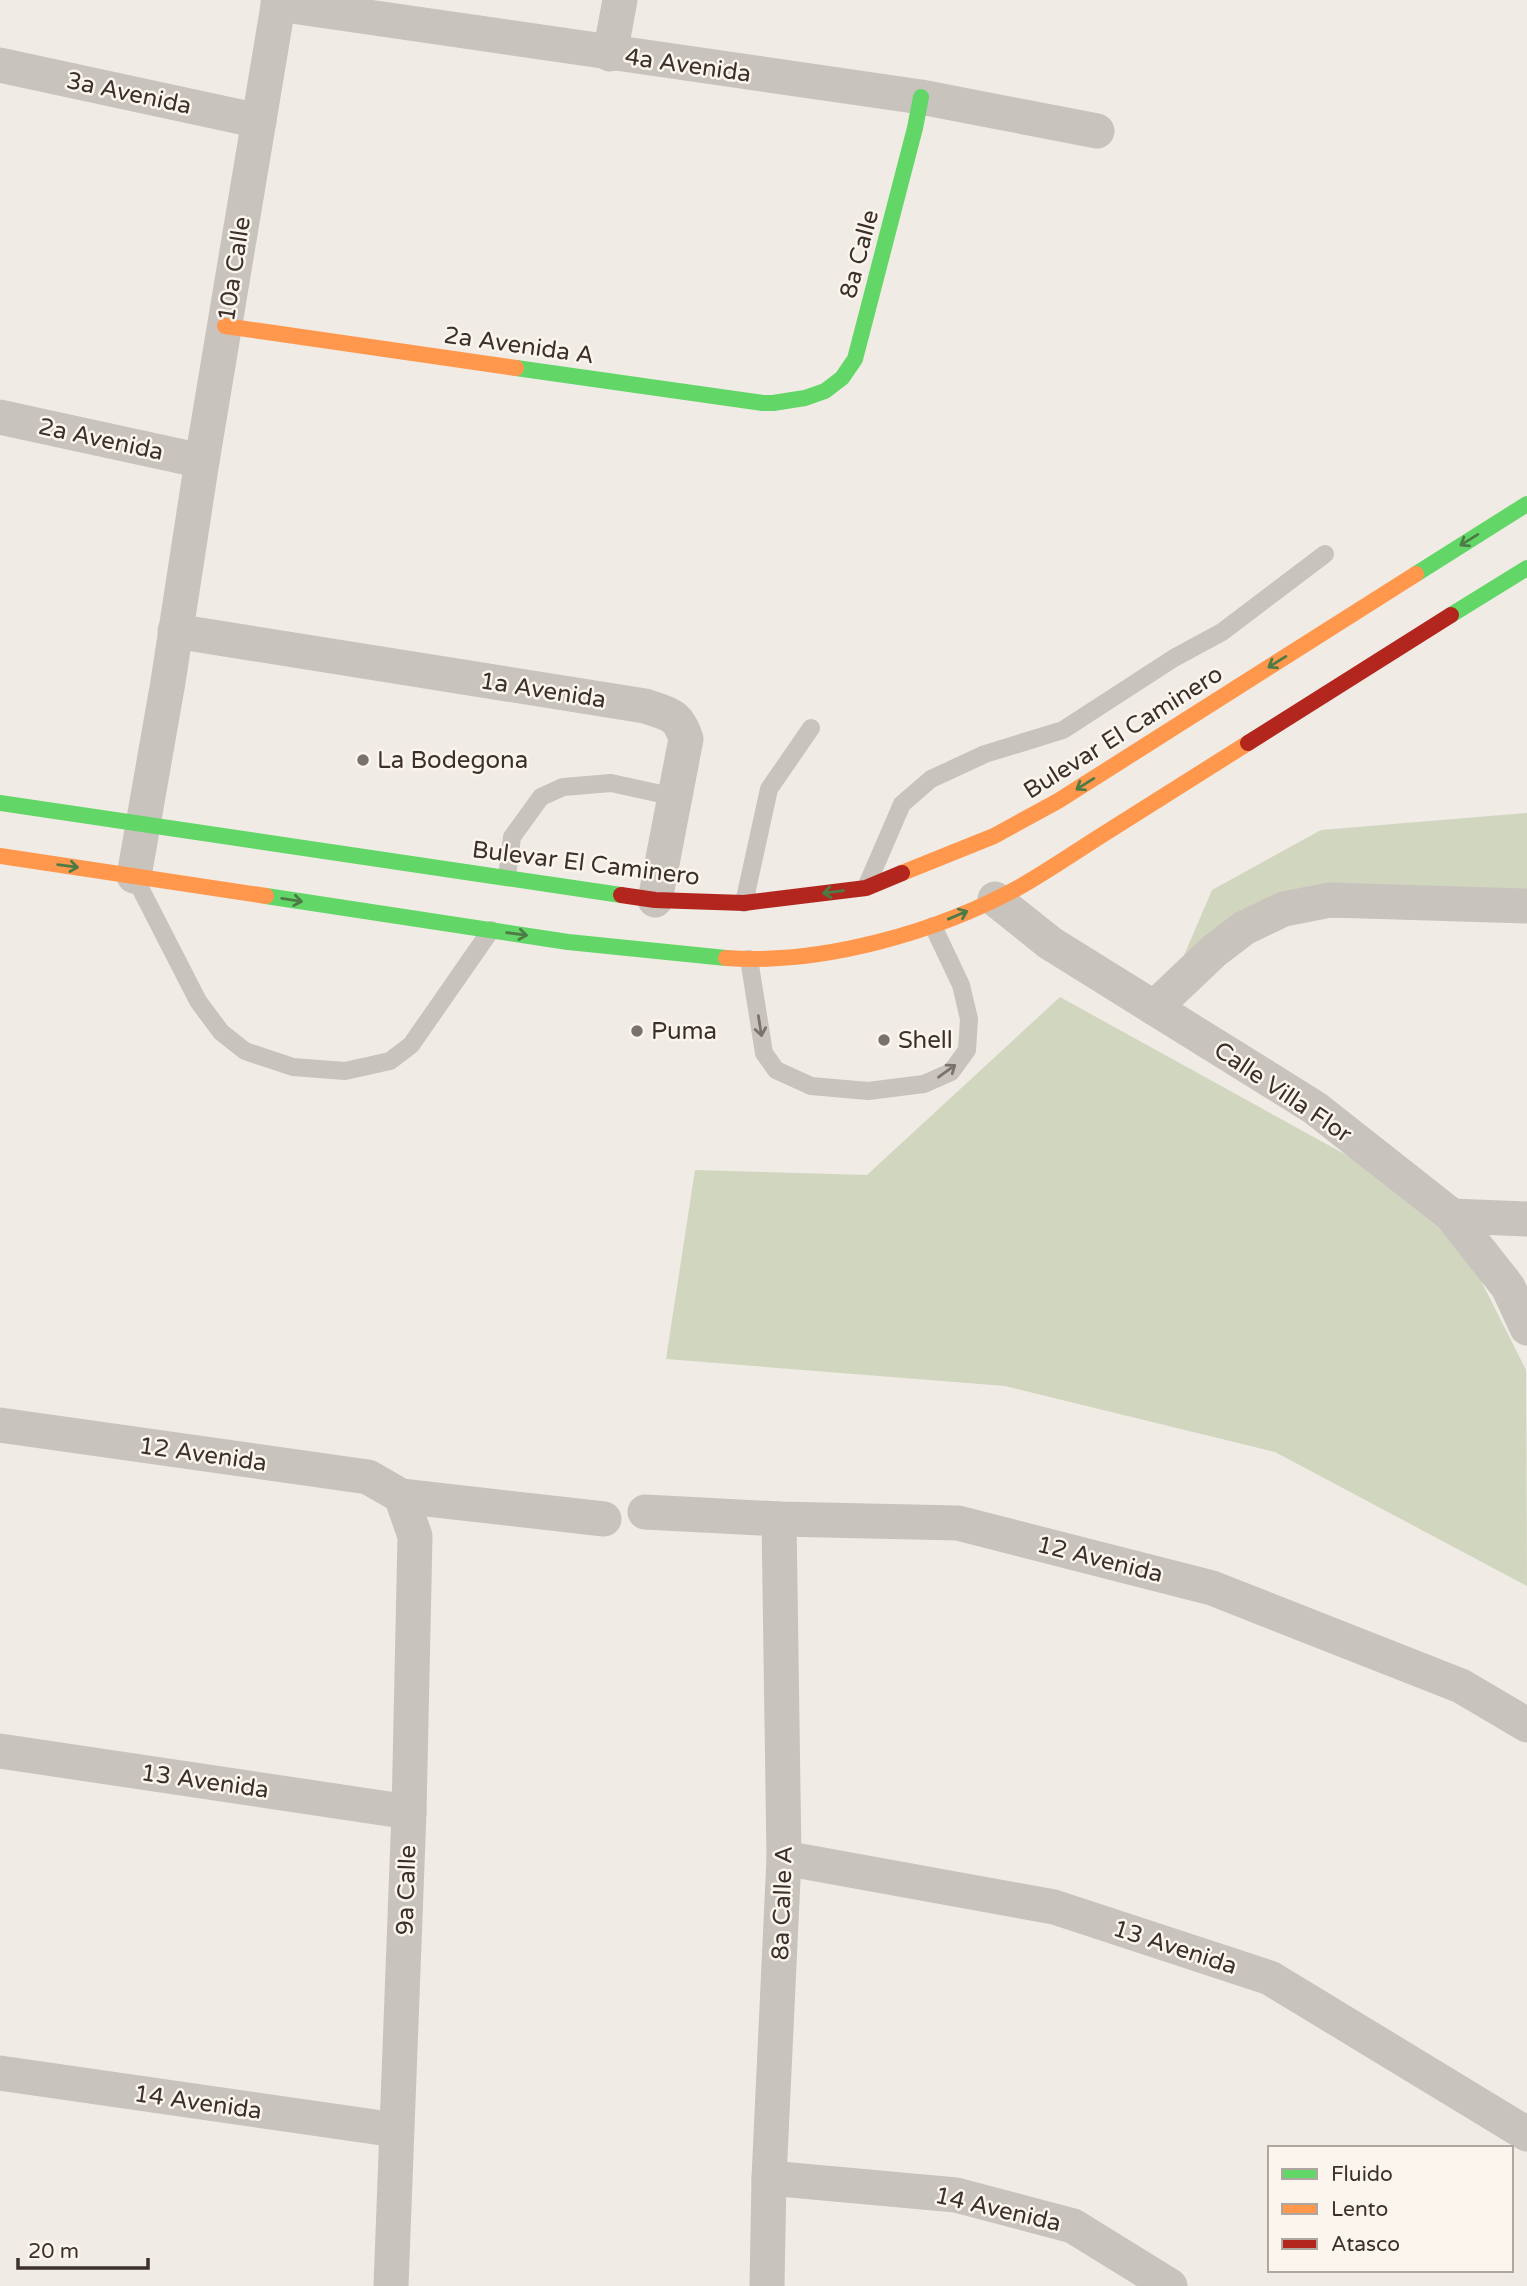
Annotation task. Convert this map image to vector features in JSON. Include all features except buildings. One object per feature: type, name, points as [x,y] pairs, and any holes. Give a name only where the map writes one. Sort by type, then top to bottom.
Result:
[{"type":"main road","name":"8a Calle","points":[[806,398],[826,391],[842,378],[855,359],[921,97]]},
{"type":"main road","name":"2a Avenida A","points":[[225,326],[763,403],[783,403],[806,398]]},
{"type":"main road","name":"Bulevar El Caminero","points":[[0,803],[655,900],[744,903],[866,888],[961,855],[1058,802],[1527,504]]},
{"type":"main road","points":[[0,856],[644,951],[749,959],[811,953],[869,943],[933,926],[1083,849],[1527,568]]},
{"type":"street","points":[[610,54],[620,0]]},
{"type":"street","name":"4a Avenida","points":[[278,2],[610,54],[921,97],[1097,131]]},
{"type":"street","name":"10a Calle","points":[[177,618],[278,2]]},
{"type":"street","name":"3a Avenida","points":[[0,65],[259,121]]},
{"type":"street","name":"2a Avenida","points":[[0,417],[202,461]]},
{"type":"street","points":[[134,876],[177,618]]},
{"type":"street","name":"1a Avenida","points":[[177,618],[223,639],[645,706],[673,715],[681,726],[685,739],[655,900]]},
{"type":"street","name":"Calle Villa Flor","points":[[992,894],[1050,943],[1315,1108],[1452,1216],[1508,1287],[1527,1328]]},
{"type":"street","points":[[1154,1008],[1214,951],[1244,928],[1283,909],[1330,900],[1527,906]]},
{"type":"street","points":[[1452,1216],[1527,1219]]},
{"type":"street","name":"12 Avenida","points":[[0,1425],[368,1477],[401,1496]]},
{"type":"street","points":[[401,1496],[604,1519]]},
{"type":"street","name":"9a Calle","points":[[391,2286],[409,1812],[415,1536],[401,1496]]},
{"type":"street","name":"12 Avenida","points":[[645,1512],[779,1519],[958,1523],[1212,1588],[1461,1686],[1527,1724]]},
{"type":"street","name":"8a Calle A","points":[[767,2286],[769,2178],[785,1858],[779,1519]]},
{"type":"street","name":"13 Avenida","points":[[0,1751],[409,1812]]},
{"type":"street","name":"13 Avenida","points":[[785,1858],[1054,1907],[1270,1978],[1527,2134]]},
{"type":"street","name":"14 Avenida","points":[[0,2073],[397,2130]]},
{"type":"street","name":"14 Avenida","points":[[769,2178],[956,2196],[1073,2226],[1170,2286]]},
{"type":"lane","points":[[866,888],[902,804],[931,779],[985,754],[1063,730],[1174,658],[1222,632],[1325,555]]},
{"type":"lane","points":[[744,903],[769,789],[811,728]]},
{"type":"lane","points":[[507,877],[512,837],[541,797],[563,787],[611,783],[675,797]]},
{"type":"lane","points":[[134,876],[198,1001],[221,1032],[245,1051],[293,1067],[345,1071],[390,1061],[411,1045],[491,930]]},
{"type":"lane","points":[[749,959],[764,1054],[776,1070],[811,1086],[868,1091],[925,1084],[951,1072],[967,1050],[969,1019],[961,985],[933,926]]},
{"type":"green space","points":[[1527,813],[1527,918],[1289,918],[1182,960],[1212,890],[1321,830]]},
{"type":"green space","points":[[1060,997],[1348,1156],[1465,1249],[1526,1370],[1527,1586],[1275,1452],[1005,1386],[666,1359],[695,1170],[867,1175]]},
{"type":"traffic: fast","points":[[516,368],[763,403],[805,398],[825,391],[842,378],[855,359],[921,97]]},
{"type":"traffic: fast","points":[[1416,574],[1527,504]]},
{"type":"traffic: fast","points":[[1451,615],[1527,568]]},
{"type":"traffic: fast","points":[[0,803],[621,895]]},
{"type":"traffic: fast","points":[[266,896],[568,942],[726,958]]},
{"type":"traffic: slow","points":[[225,326],[516,368]]},
{"type":"traffic: slow","points":[[902,873],[994,836],[1058,801],[1416,574]]},
{"type":"traffic: slow","points":[[726,958],[763,959],[840,950],[879,942],[955,917],[1033,879],[1248,743]]},
{"type":"traffic: slow","points":[[0,856],[266,896]]},
{"type":"traffic: jam","points":[[1248,743],[1451,615]]},
{"type":"traffic: jam","points":[[621,895],[655,900],[744,903],[866,888],[902,873]]},
{"type":"place","name":"La Bodegona","points":[[363,760]]},
{"type":"place","name":"Puma","points":[[637,1031]]},
{"type":"place","name":"Shell","points":[[884,1040]]}]
